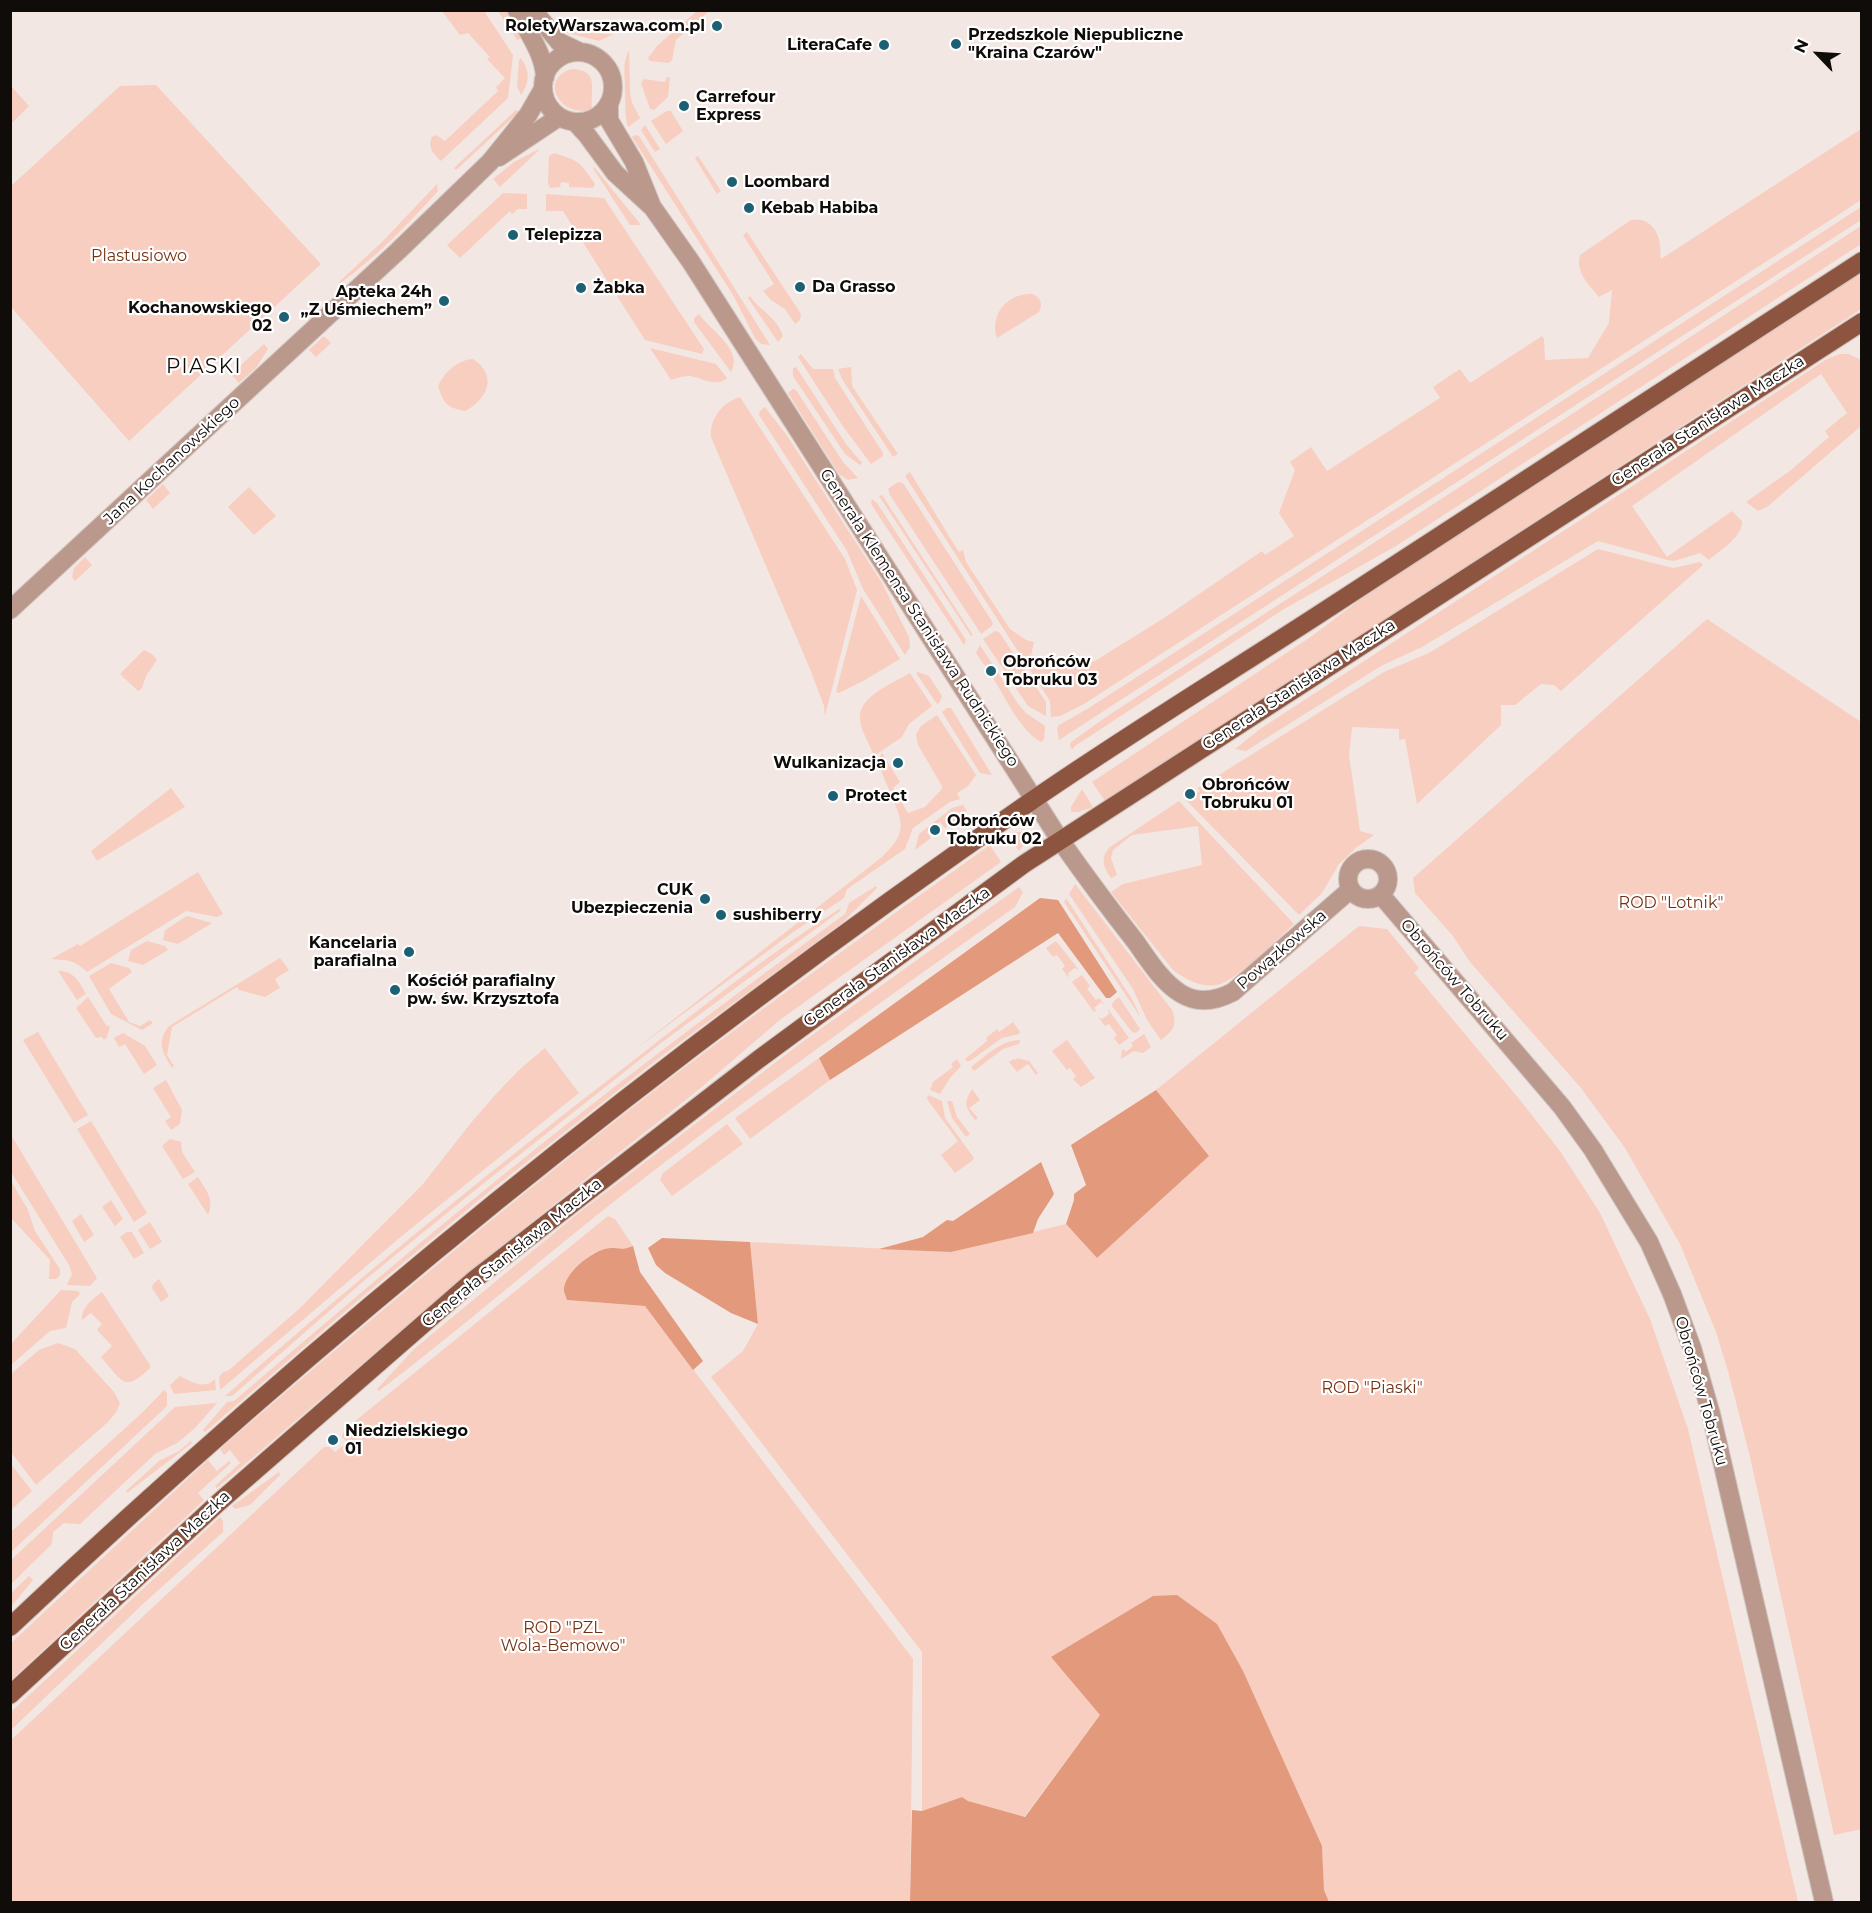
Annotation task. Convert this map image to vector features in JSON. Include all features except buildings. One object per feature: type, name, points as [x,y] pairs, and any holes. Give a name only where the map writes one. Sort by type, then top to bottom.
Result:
[{"type":"main road","points":[[10,1627],[279,1382],[510,1189],[770,988],[1035,799],[1862,261]]},
{"type":"main road","name":"Generała Stanisława Maczka","points":[[10,1695],[218,1503],[475,1279],[759,1059],[1060,840],[1859,330]]},
{"type":"street","points":[[517,10],[541,56],[548,105],[567,120],[592,120],[602,114],[613,93],[613,81],[609,70],[602,61],[559,42],[533,10]]},
{"type":"street","points":[[544,83],[549,67],[558,59],[580,52]]},
{"type":"street","name":"Jana Kochanowskiego","points":[[10,610],[398,251],[490,162],[528,115],[544,83]]},
{"type":"street","name":"Generała Klemensa Stanisława Rudnickiego","points":[[609,104],[609,120],[634,162],[653,208]]},
{"type":"street","name":"Jana Kochanowskiego","points":[[490,162],[567,120]]},
{"type":"street","name":"Generała Klemensa Stanisława Rudnickiego","points":[[567,120],[587,135],[615,173],[653,208],[691,262],[964,691],[1084,874],[1164,979],[1182,994],[1209,1001]]},
{"type":"street","points":[[1362,860],[1372,860],[1381,864],[1388,876],[1385,889],[1380,895],[1375,898],[1361,898],[1350,890],[1348,875],[1353,866],[1362,860]]},
{"type":"street","name":"Powązkowska","points":[[1209,1001],[1220,999],[1233,992],[1350,890]]},
{"type":"street","name":"Obrońców Tobruku","points":[[1380,895],[1555,1099],[1593,1150],[1648,1242],[1672,1294],[1692,1348],[1711,1414],[1824,1902]]},
{"type":"green space","points":[[442,11],[484,11],[513,55],[508,98],[441,161],[431,148],[432,137],[436,135],[445,141],[498,91],[496,87],[505,78],[487,59],[490,57],[468,33],[460,35]]},
{"type":"green space","points":[[498,11],[507,11],[522,38],[517,40]]},
{"type":"green space","points":[[697,11],[708,12],[676,40],[672,60],[669,63],[650,61],[648,58],[657,46]]},
{"type":"green space","points":[[564,32],[614,34],[599,41]]},
{"type":"green space","points":[[629,50],[630,92],[632,103],[640,118],[628,127],[624,69]]},
{"type":"green space","points":[[521,58],[528,76],[521,95],[517,86]]},
{"type":"green space","points":[[572,69],[581,70],[590,77],[592,108],[590,110],[579,111],[569,108],[557,96],[555,88],[557,80],[562,74]]},
{"type":"green space","points":[[667,77],[670,77],[668,97],[654,110],[650,109],[641,83],[644,79],[665,82]]},
{"type":"green space","name":"Plastusiowo","points":[[156,85],[321,264],[129,441],[11,307],[11,186],[120,86]]},
{"type":"green space","points":[[11,86],[29,106],[11,124]]},
{"type":"green space","points":[[516,110],[519,112],[456,170],[454,168]]},
{"type":"green space","points":[[671,111],[683,131],[666,144],[651,121]]},
{"type":"green space","points":[[645,125],[660,149],[655,152],[641,130]]},
{"type":"green space","points":[[1861,129],[1861,200],[1084,704],[1060,716],[1051,717],[1050,701],[905,476],[910,472],[959,552],[963,550],[966,562],[1010,629],[1026,640],[1034,642],[1031,655],[1071,663],[1095,661],[1164,618],[1262,551],[1265,555],[1294,536],[1279,513],[1295,470],[1290,462],[1311,447],[1327,471],[1440,398],[1433,387],[1460,369],[1470,383],[1542,336],[1545,360],[1588,358],[1609,323],[1612,290],[1599,297],[1581,273],[1580,255],[1631,220],[1636,219],[1645,221],[1658,235],[1661,259]]},
{"type":"green space","points":[[639,136],[770,345],[761,344],[755,338],[733,295],[632,137]]},
{"type":"green space","points":[[539,150],[500,187],[493,179],[514,162]]},
{"type":"green space","points":[[554,153],[579,163],[595,184],[593,188],[569,187],[569,183],[561,182],[560,187],[550,188],[548,183],[549,156]]},
{"type":"green space","points":[[698,156],[721,191],[717,194],[695,158]]},
{"type":"green space","points":[[594,167],[641,225],[630,225]]},
{"type":"green space","points":[[437,184],[438,191],[403,228],[379,252],[339,284],[338,283],[383,241]]},
{"type":"green space","points":[[503,193],[527,194],[527,209],[518,209],[512,214],[510,211],[460,258],[447,245]]},
{"type":"green space","points":[[546,194],[604,198],[704,349],[702,354],[645,340],[563,211],[546,211]]},
{"type":"green space","points":[[1861,207],[1861,220],[1059,740],[1057,728],[1059,725],[1089,708]]},
{"type":"green space","points":[[1861,226],[1861,244],[1396,546],[1284,609],[1072,750],[1071,742],[1109,715]]},
{"type":"green space","points":[[747,232],[801,314],[800,320],[795,324],[785,309],[771,300],[763,291],[774,284],[743,235]]},
{"type":"green space","points":[[1861,272],[1861,309],[1112,797],[1105,801],[1092,782],[1312,636],[1378,586]]},
{"type":"green space","points":[[1032,294],[1040,301],[1039,312],[997,338],[996,321],[1002,307],[1015,297]]},
{"type":"green space","points":[[750,296],[777,324],[783,336],[778,342],[748,298]]},
{"type":"green space","points":[[699,314],[729,348],[734,364],[731,372],[694,322],[694,318]]},
{"type":"green space","points":[[324,336],[331,343],[316,357],[309,350]]},
{"type":"green space","points":[[264,344],[268,349],[256,368],[239,383],[231,374]]},
{"type":"green space","points":[[650,348],[716,364],[727,378],[718,382],[709,382],[690,376],[671,380]]},
{"type":"green space","points":[[801,354],[813,369],[833,369],[835,378],[883,456],[871,464],[842,425],[798,357]]},
{"type":"green space","points":[[1840,354],[1849,354],[1861,360],[1861,426],[1767,507],[1758,511],[1746,502],[1791,470],[1829,437],[1825,431],[1847,413],[1821,374],[1632,506],[1667,557],[1732,511],[1742,521],[1739,532],[1730,543],[1709,560],[1700,553],[1674,561],[1668,560],[1598,541],[1422,647],[1381,666],[1246,751],[1235,749],[1260,729],[1827,359]]},
{"type":"green space","points":[[473,359],[486,373],[487,387],[479,400],[465,411],[447,404],[438,386],[452,368]]},
{"type":"green space","points":[[796,367],[846,444],[862,463],[860,465],[845,454],[793,376],[793,368]]},
{"type":"green space","points":[[851,367],[852,386],[898,454],[893,457],[842,379],[838,369]]},
{"type":"green space","points":[[793,389],[796,390],[843,462],[858,478],[848,480],[839,474],[788,393]]},
{"type":"green space","points":[[740,397],[845,559],[857,590],[825,716],[824,706],[810,669],[711,437],[712,424],[718,412],[728,403]]},
{"type":"green space","points":[[765,407],[788,437],[882,583],[909,637],[910,647],[905,655],[863,589],[847,551],[759,415]]},
{"type":"green space","points":[[898,482],[903,483],[993,623],[981,634],[890,495],[888,489]]},
{"type":"green space","points":[[163,484],[170,493],[153,509],[146,500]]},
{"type":"green space","points":[[249,487],[276,516],[254,535],[228,507]]},
{"type":"green space","points":[[882,495],[973,635],[971,636],[879,496]]},
{"type":"green space","points":[[872,499],[877,503],[966,640],[964,645],[871,504]]},
{"type":"green space","points":[[1598,549],[1673,568],[1700,562],[1703,565],[1561,691],[1554,685],[1541,684],[1515,705],[1501,705],[1501,725],[1417,804],[1405,739],[1399,740],[1399,729],[1352,727],[1349,755],[1360,831],[1374,835],[1339,864],[1322,893],[1299,915],[1186,800],[1200,791],[1198,788],[1384,672],[1429,653]]},
{"type":"green space","points":[[85,557],[92,565],[75,581],[72,577],[74,568]]},
{"type":"green space","points":[[861,596],[900,659],[839,693],[836,692]]},
{"type":"green space","name":"ROD \"Lotnik\"","points":[[1707,619],[1861,722],[1862,1829],[1834,1835],[1750,1457],[1728,1371],[1716,1332],[1680,1244],[1625,1148],[1581,1088],[1470,962],[1453,936],[1415,893],[1413,878]]},
{"type":"green space","points":[[995,631],[999,632],[1046,702],[1046,716],[1028,706],[983,639]]},
{"type":"green space","points":[[980,645],[1018,704],[1026,713],[1045,726],[1044,740],[1041,742],[1020,722],[1008,704],[993,678],[996,676],[988,664],[985,666],[976,653]]},
{"type":"green space","points":[[144,650],[157,660],[146,676],[142,688],[138,691],[120,674]]},
{"type":"green space","points":[[910,673],[932,706],[909,724],[902,737],[874,756],[860,720],[864,704],[878,691]]},
{"type":"green space","points":[[916,673],[929,676],[942,696],[937,704]]},
{"type":"green space","points":[[951,708],[992,775],[980,773],[942,712]]},
{"type":"green space","points":[[937,715],[976,775],[968,786],[957,793],[960,799],[950,802],[913,828],[905,849],[847,889],[844,898],[792,933],[633,1051],[890,849],[899,835],[899,815],[877,761],[882,753],[900,782],[893,788],[908,813],[925,807],[942,789],[942,786],[918,745],[916,735],[921,726]]},
{"type":"green space","points":[[171,788],[185,807],[97,861],[91,851]]},
{"type":"green space","points":[[1082,789],[1093,807],[1071,812],[1071,807]]},
{"type":"green space","points":[[1179,801],[1294,924],[1236,975],[1217,985],[1194,982],[1173,970],[1111,892],[1123,884],[1202,865],[1198,826],[1132,835],[1113,850],[1111,858],[1117,875],[1111,878],[1104,862],[1110,847]]},
{"type":"green space","points":[[963,805],[967,811],[945,828],[940,822],[927,832],[931,838],[915,850],[919,834],[952,808]]},
{"type":"green space","points":[[1030,832],[1031,835],[1019,851],[1007,835]]},
{"type":"green space","points":[[990,845],[1001,862],[781,1019],[697,1091],[486,1258],[217,1488],[215,1486],[240,1463],[230,1450],[224,1455],[220,1449],[424,1275],[580,1148],[677,1073]]},
{"type":"green space","points":[[198,872],[223,914],[217,917],[186,911],[87,972],[74,962],[51,959],[78,944],[80,946]]},
{"type":"green space","points":[[1075,884],[1172,1010],[1173,1027],[1169,1034],[1161,1040],[1147,1020],[1133,989],[1069,894]]},
{"type":"green space","points":[[876,886],[877,888],[843,922],[663,1055],[491,1190],[205,1432],[203,1430],[227,1402],[234,1401],[502,1176],[672,1043],[845,914],[849,903]]},
{"type":"green space","points":[[1019,887],[1023,892],[1015,907],[712,1127],[612,1203],[379,1391],[377,1389],[414,1349],[576,1215],[801,1043]]},
{"type":"green space","points":[[1066,898],[1132,999],[1141,1018],[1064,902]]},
{"type":"green space","points":[[841,908],[840,911],[661,1043],[479,1187],[366,1279],[232,1396],[225,1396],[372,1269],[523,1147],[732,984]]},
{"type":"green space","points":[[187,916],[212,923],[178,944],[163,940],[165,930]]},
{"type":"green space","name":"ROD \"Piaski\"","points":[[1359,926],[1387,929],[1419,968],[1414,973],[1560,1151],[1600,1213],[1650,1319],[1688,1429],[1798,1902],[1329,1902],[1324,1890],[1322,1846],[1052,1658],[1100,1715],[1024,1817],[968,1801],[962,1797],[922,1811],[922,1652],[711,1377],[743,1351],[758,1324],[750,1242],[951,1252],[1066,1224],[1097,1258],[1209,1156],[1156,1090]]},
{"type":"green space","points":[[147,941],[165,946],[168,950],[143,965],[128,961],[131,950]]},
{"type":"green space","points":[[1056,941],[1079,970],[1075,968],[1068,973],[1069,978],[1062,969],[1065,966],[1057,955],[1053,957],[1046,948]]},
{"type":"green space","points":[[280,958],[289,970],[275,979],[280,988],[265,997],[239,990],[237,987],[172,1027],[167,1055],[174,1066],[172,1068],[162,1047],[163,1037],[169,1026]]},
{"type":"green space","points":[[111,963],[129,968],[132,972],[109,989],[129,1022],[140,1026],[150,1020],[153,1023],[142,1030],[111,1014],[89,976]]},
{"type":"green space","points":[[58,971],[72,975],[86,994],[77,1000]]},
{"type":"green space","points":[[1082,975],[1090,986],[1087,989],[1096,1000],[1099,998],[1105,1005],[1101,1002],[1094,1008],[1096,1011],[1094,1012],[1072,982]]},
{"type":"green space","points":[[88,997],[106,1025],[110,1027],[104,1040],[102,1037],[96,1038],[76,1008]]},
{"type":"green space","points":[[1119,997],[1140,1029],[1136,1033],[1132,1032],[1112,1006]]},
{"type":"green space","points":[[1108,1009],[1129,1038],[1119,1045],[1114,1038],[1117,1035],[1109,1024],[1105,1026],[1098,1017],[1102,1019],[1109,1014]]},
{"type":"green space","points":[[1013,1022],[1019,1034],[1002,1038],[970,1061],[966,1061],[965,1059],[987,1041],[986,1038],[997,1029],[999,1032]]},
{"type":"green space","points":[[38,1032],[88,1115],[74,1123],[23,1040]]},
{"type":"green space","points":[[123,1033],[145,1046],[157,1065],[144,1074],[125,1044],[119,1047],[114,1038]]},
{"type":"green space","points":[[1144,1034],[1151,1047],[1143,1053],[1134,1051],[1121,1059],[1122,1050],[1126,1052],[1133,1046],[1131,1043]]},
{"type":"green space","points":[[1020,1040],[1019,1044],[1003,1049],[974,1071],[971,1067],[1000,1046]]},
{"type":"green space","points":[[1067,1040],[1095,1078],[1081,1087],[1073,1079],[1076,1076],[1070,1068],[1067,1070],[1052,1051]]},
{"type":"green space","points":[[545,1048],[579,1093],[403,1235],[220,1390],[219,1377],[222,1373],[229,1370],[299,1309],[423,1184],[496,1094]]},
{"type":"green space","points":[[819,1058],[830,1080],[750,1139],[735,1118]]},
{"type":"green space","points":[[1017,1058],[1029,1061],[1038,1073],[1036,1075],[1028,1064],[1017,1072],[1009,1062]]},
{"type":"green space","points":[[957,1059],[961,1066],[940,1094],[930,1090],[933,1082],[953,1067],[951,1064]]},
{"type":"green space","points":[[166,1080],[182,1110],[180,1124],[171,1130],[165,1121],[171,1117],[153,1088]]},
{"type":"green space","points":[[972,1089],[980,1100],[969,1108],[978,1118],[975,1120],[966,1104]]},
{"type":"green space","points":[[928,1095],[942,1101],[945,1118],[974,1158],[955,1173],[941,1155],[958,1141],[927,1099]]},
{"type":"green space","points":[[947,1101],[952,1101],[957,1117],[970,1134],[966,1137],[952,1118]]},
{"type":"green space","points":[[91,1121],[147,1213],[134,1222],[77,1129]]},
{"type":"green space","points":[[727,1124],[743,1144],[672,1196],[660,1180],[663,1173]]},
{"type":"green space","points":[[11,1135],[97,1278],[90,1286],[67,1285],[72,1274],[69,1265],[11,1172]]},
{"type":"green space","points":[[170,1139],[181,1142],[182,1152],[195,1172],[183,1179],[162,1146]]},
{"type":"green space","points":[[198,1177],[210,1200],[208,1215],[188,1184]]},
{"type":"green space","points":[[11,1181],[28,1210],[35,1231],[60,1269],[60,1275],[56,1279],[49,1279],[50,1260],[11,1218]]},
{"type":"green space","points":[[111,1200],[123,1219],[115,1226],[102,1207]]},
{"type":"green space","points":[[81,1214],[94,1235],[84,1242],[72,1221]]},
{"type":"green space","name":"ROD \"PZL Wola-Bemowo\"","points":[[608,1216],[615,1219],[633,1246],[623,1250],[608,1248],[593,1253],[573,1271],[567,1300],[645,1306],[913,1659],[910,1902],[11,1902],[11,1740],[324,1447],[330,1447],[335,1452],[347,1442],[342,1437],[344,1430]]},
{"type":"green space","points":[[150,1222],[162,1242],[150,1249],[138,1230]]},
{"type":"green space","points":[[127,1232],[132,1232],[144,1253],[134,1259],[120,1237]]},
{"type":"green space","points":[[159,1279],[169,1296],[161,1302],[152,1288]]},
{"type":"green space","points":[[61,1290],[78,1291],[80,1294],[72,1302],[66,1328],[50,1331],[11,1365],[11,1344]]},
{"type":"green space","points":[[102,1292],[150,1365],[150,1368],[141,1376],[128,1382],[123,1381],[101,1357],[112,1346],[97,1330],[102,1324],[91,1313],[82,1320],[83,1311]]},
{"type":"green space","points":[[58,1343],[75,1349],[114,1392],[120,1403],[108,1422],[36,1485],[11,1452],[11,1374],[39,1350]]},
{"type":"green space","points":[[180,1376],[202,1384],[215,1379],[216,1390],[174,1394],[170,1385]]},
{"type":"green space","points":[[164,1390],[167,1393],[167,1406],[11,1552],[11,1532]]},
{"type":"green space","points":[[217,1403],[194,1429],[177,1443],[155,1454],[80,1524],[64,1523],[53,1532],[52,1544],[11,1584],[11,1560],[175,1407]]},
{"type":"green space","points":[[191,1441],[192,1443],[127,1493],[126,1491],[159,1461],[179,1451]]},
{"type":"green space","points":[[208,1460],[217,1471],[229,1461],[231,1463],[198,1493],[204,1500],[11,1680],[11,1643]]},
{"type":"green space","points":[[10,1463],[32,1491],[11,1510],[10,1510]]},
{"type":"green space","points":[[279,1472],[280,1475],[250,1505],[235,1509],[232,1506]]},
{"type":"green space","points":[[220,1517],[223,1521],[223,1532],[144,1603],[11,1730],[11,1712]]},
{"type":"green space","points":[[29,1576],[33,1580],[11,1607],[11,1593]]},
{"type":"shaded area","points":[[1040,898],[1058,900],[1117,992],[1110,998],[1106,998],[1058,933],[830,1080],[819,1058]]},
{"type":"shaded area","points":[[1156,1090],[1209,1156],[1097,1258],[1066,1224],[1074,1194],[1086,1185],[1071,1145]]},
{"type":"shaded area","points":[[1041,1162],[1054,1194],[1038,1219],[1033,1233],[951,1252],[879,1249],[923,1237],[947,1220],[953,1221]]},
{"type":"shaded area","points":[[662,1238],[750,1242],[758,1324],[731,1313],[665,1273],[656,1265],[648,1248]]},
{"type":"shaded area","points":[[633,1246],[640,1272],[703,1361],[693,1370],[645,1306],[567,1300],[564,1291],[565,1284],[573,1271],[586,1259],[605,1249],[624,1249]]},
{"type":"shaded area","points":[[1177,1595],[1217,1624],[1243,1671],[1322,1846],[1324,1890],[1329,1902],[910,1902],[912,1810],[922,1811],[962,1797],[968,1801],[1025,1817],[1100,1715],[1051,1657],[1153,1596]]},
{"type":"place","name":"RoletyWarszawa.com.pl","points":[[717,26]]},
{"type":"place","name":"Przedszkole Niepubliczne \"Kraina Czarów\"","points":[[956,44]]},
{"type":"place","name":"LiteraCafe","points":[[884,45]]},
{"type":"place","name":"Carrefour Express","points":[[684,106]]},
{"type":"place","name":"Loombard","points":[[732,182]]},
{"type":"place","name":"Kebab Habiba","points":[[749,208]]},
{"type":"place","name":"Telepizza","points":[[513,235]]},
{"type":"place","name":"Da Grasso","points":[[800,287]]},
{"type":"place","name":"Żabka","points":[[581,288]]},
{"type":"place","name":"Apteka 24h „Z Uśmiechem”","points":[[444,301]]},
{"type":"place","name":"Kochanowskiego 02","points":[[284,317]]},
{"type":"place","name":"Obrońców Tobruku 03","points":[[991,671]]},
{"type":"place","name":"Wulkanizacja","points":[[898,763]]},
{"type":"place","name":"Obrońców Tobruku 01","points":[[1190,794]]},
{"type":"place","name":"Protect","points":[[833,796]]},
{"type":"place","name":"Obrońców Tobruku 02","points":[[935,830]]},
{"type":"place","name":"CUK Ubezpieczenia","points":[[705,899]]},
{"type":"place","name":"sushiberry","points":[[721,915]]},
{"type":"place","name":"Kancelaria parafialna","points":[[409,952]]},
{"type":"place","name":"Kościół parafialny pw. św. Krzysztofa","points":[[395,990]]},
{"type":"place","name":"Niedzielskiego 01","points":[[333,1440]]},
{"type":"district","name":"PIASKI","points":[[204,367]]}]
